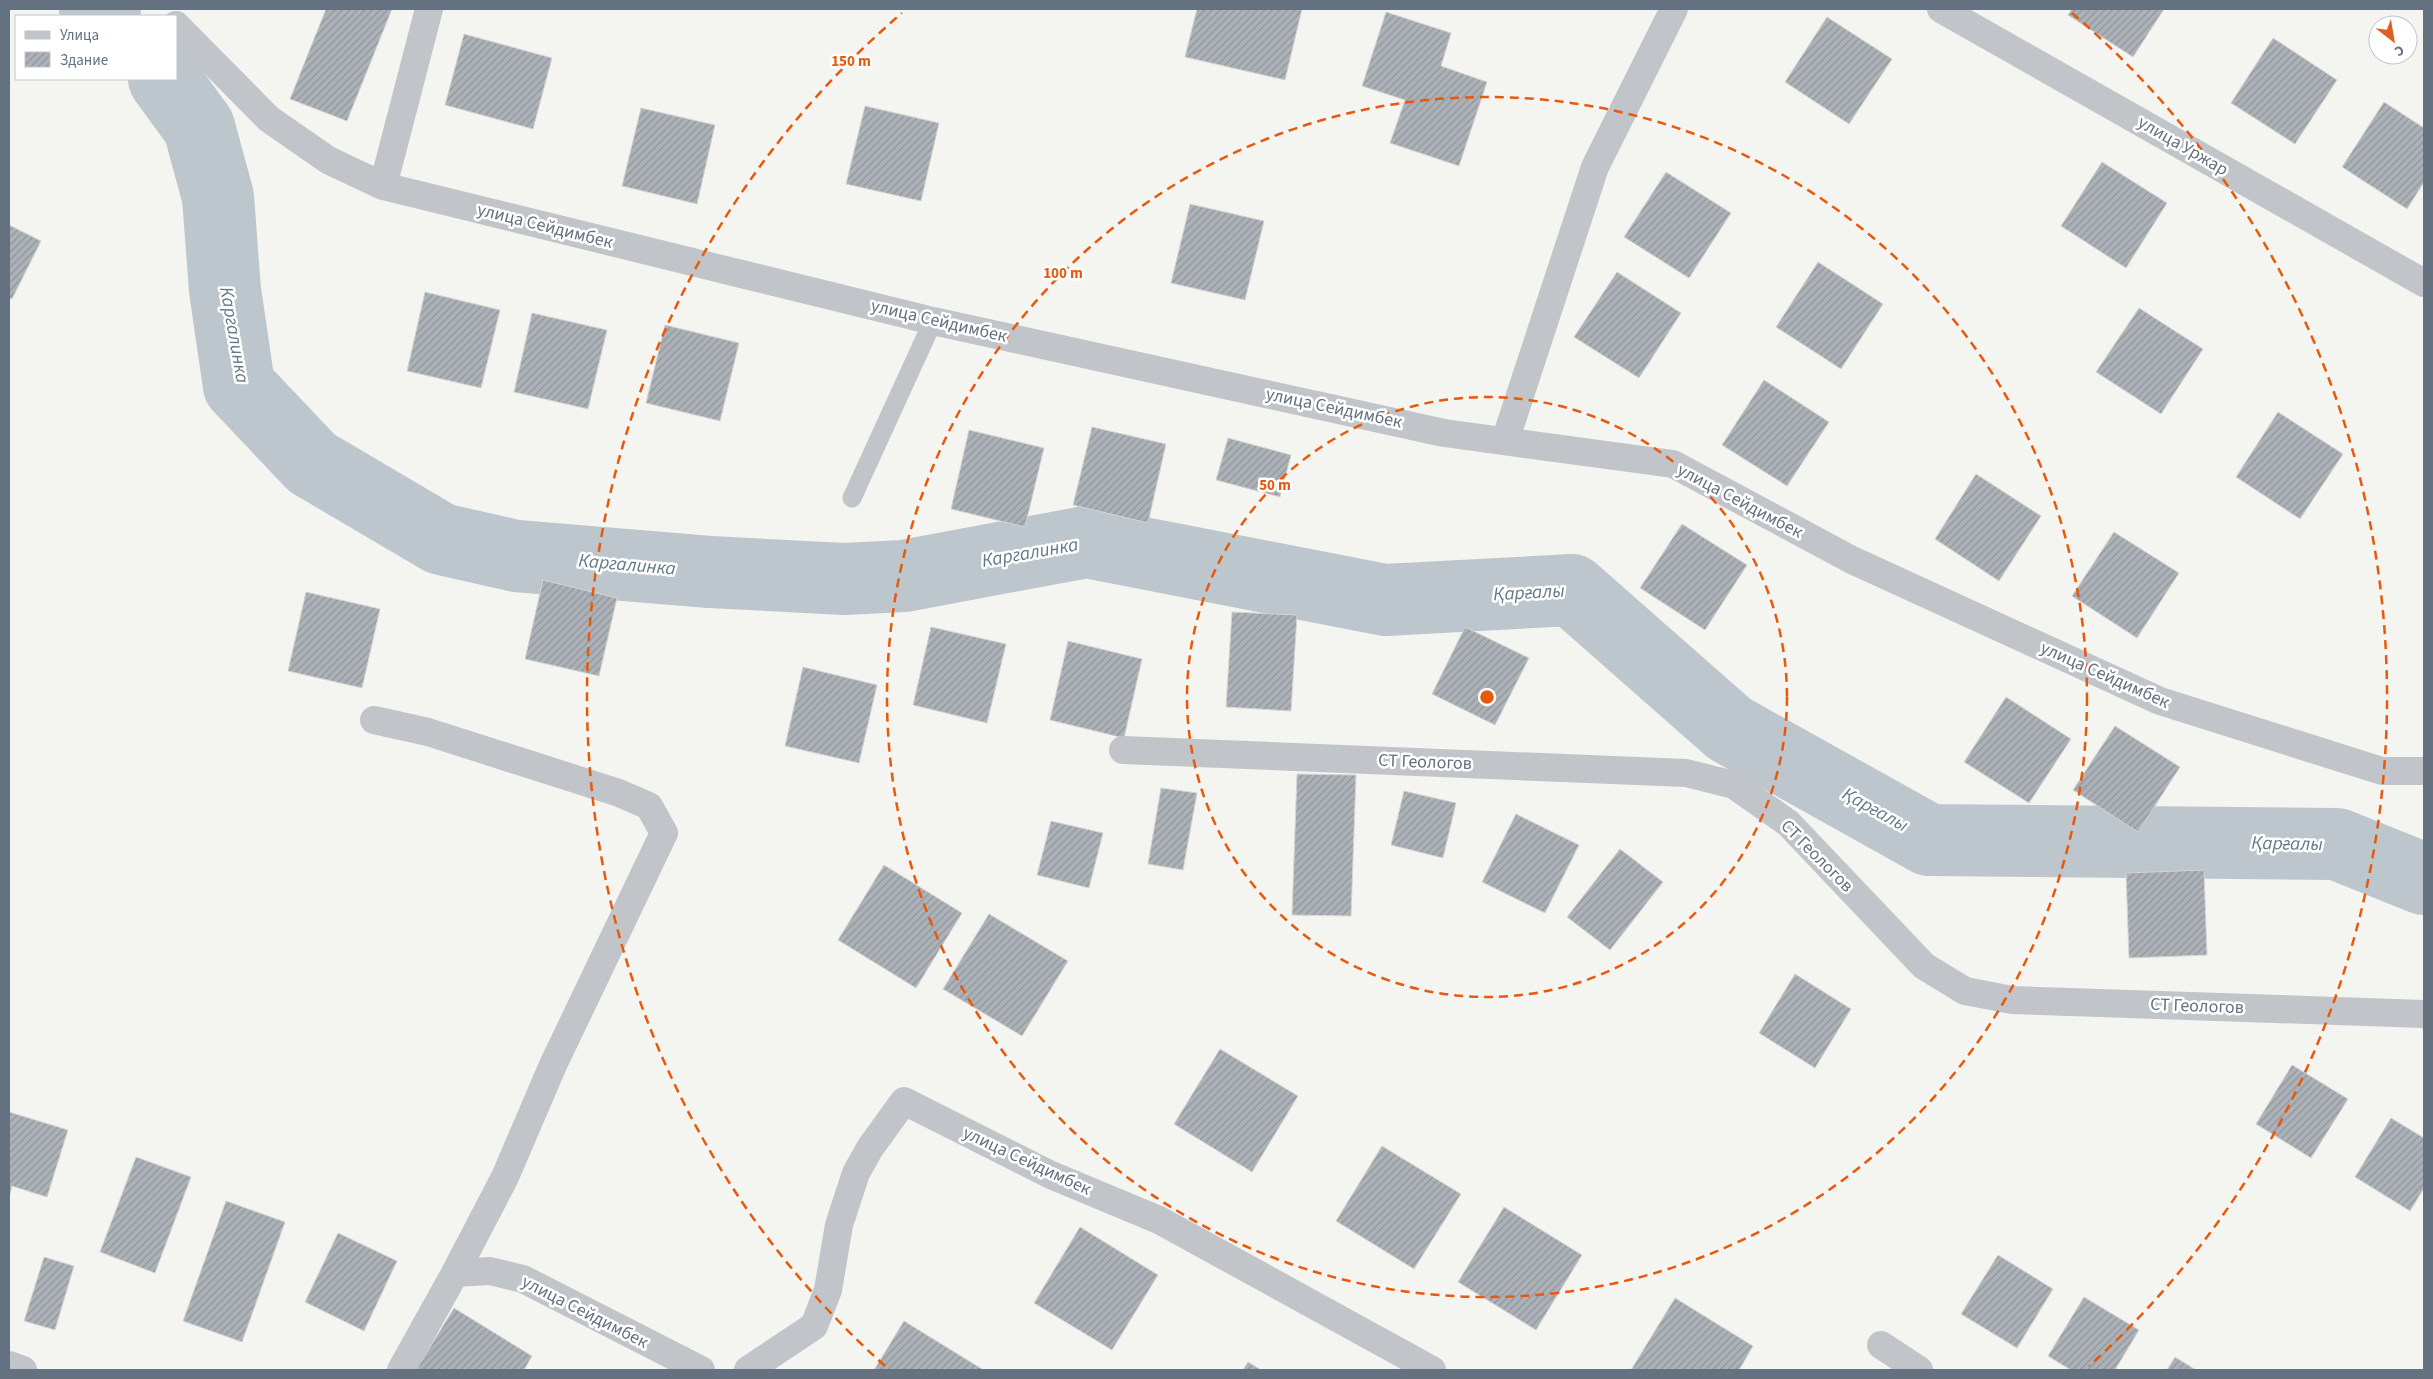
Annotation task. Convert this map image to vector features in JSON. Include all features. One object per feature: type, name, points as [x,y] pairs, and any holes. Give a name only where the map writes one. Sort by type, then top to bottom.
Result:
[{"type":"street","points":[[383,186],[429,9]]},
{"type":"street","points":[[1505,440],[1594,167],[1674,9]]},
{"type":"street","name":"улица Уржар","points":[[1942,9],[2424,283]]},
{"type":"street","name":"улица Сейдимбек","points":[[178,27],[269,120],[328,160],[383,186],[933,321],[1444,433],[1673,464],[1852,560],[2160,701],[2382,771],[2424,771]]},
{"type":"street","points":[[374,720],[437,735],[619,793],[649,806],[664,833],[553,1065],[505,1177],[400,1370]]},
{"type":"street","name":"СТ Геологов","points":[[1123,750],[1686,773],[1734,785],[1788,823],[1924,966],[1965,991],[2012,1000],[2424,1014]]},
{"type":"street","name":"улица Сейдимбек","points":[[754,1369],[814,1326],[828,1290],[839,1225],[856,1173],[870,1148],[904,1101],[1051,1175],[1159,1220],[1432,1370]]},
{"type":"street","name":"улица Сейдимбек","points":[[455,1272],[490,1271],[523,1279],[702,1370]]},
{"type":"street","points":[[1881,1345],[1919,1370]]},
{"type":"street","points":[[9,1365],[23,1370]]},
{"type":"lane","points":[[852,498],[933,321]]},
{"type":"building","points":[[326,9],[392,9],[347,121],[290,99]]},
{"type":"building","points":[[1197,9],[1302,9],[1285,80],[1185,57]]},
{"type":"building","points":[[2072,9],[2164,9],[2133,57],[2068,15]]},
{"type":"building","points":[[1386,12],[1451,33],[1441,66],[1487,82],[1459,166],[1390,143],[1405,100],[1362,86]]},
{"type":"building","points":[[1827,17],[1892,59],[1849,124],[1785,82]]},
{"type":"building","points":[[464,34],[552,58],[533,129],[445,105]]},
{"type":"building","points":[[2273,38],[2337,80],[2295,144],[2231,103]]},
{"type":"building","points":[[2384,102],[2424,128],[2424,182],[2407,209],[2342,167]]},
{"type":"building","points":[[865,106],[939,123],[921,201],[846,184]]},
{"type":"building","points":[[641,108],[715,125],[697,204],[622,186]]},
{"type":"building","points":[[2102,162],[2167,203],[2126,268],[2061,226]]},
{"type":"building","points":[[1666,172],[1731,213],[1689,278],[1624,237]]},
{"type":"building","points":[[1190,204],[1264,221],[1245,300],[1171,283]]},
{"type":"building","points":[[9,225],[41,241],[12,299],[9,298]]},
{"type":"building","points":[[1818,262],[1883,304],[1841,369],[1776,327]]},
{"type":"building","points":[[1617,272],[1681,313],[1639,378],[1574,337]]},
{"type":"building","points":[[425,292],[500,310],[481,388],[407,371]]},
{"type":"building","points":[[2139,308],[2203,349],[2161,414],[2096,372]]},
{"type":"building","points":[[532,313],[607,330],[588,409],[514,392]]},
{"type":"building","points":[[665,325],[739,343],[720,421],[646,403]]},
{"type":"building","points":[[1764,380],[1829,422],[1787,486],[1722,445]]},
{"type":"building","points":[[2278,412],[2343,454],[2300,519],[2236,477]]},
{"type":"building","points":[[1092,427],[1166,444],[1148,523],[1073,505]]},
{"type":"building","points":[[969,430],[1044,448],[1025,527],[951,509]]},
{"type":"building","points":[[1228,438],[1291,455],[1280,497],[1216,480]]},
{"type":"building","points":[[1976,474],[2041,516],[1999,581],[1935,539]]},
{"type":"building","points":[[1682,524],[1747,565],[1705,630],[1640,588]]},
{"type":"building","points":[[2114,532],[2179,573],[2137,638],[2072,596]]},
{"type":"building","points":[[543,580],[617,598],[599,676],[525,659]]},
{"type":"building","points":[[306,592],[380,609],[362,688],[288,671]]},
{"type":"building","points":[[1232,612],[1297,615],[1291,711],[1226,707]]},
{"type":"building","points":[[931,627],[1006,644],[987,723],[913,705]]},
{"type":"building","points":[[1465,627],[1529,658],[1495,725],[1432,694]]},
{"type":"building","points":[[1068,641],[1142,659],[1124,738],[1050,720]]},
{"type":"building","points":[[803,667],[877,685],[859,763],[785,746]]},
{"type":"building","points":[[2006,697],[2071,739],[2029,803],[1964,762]]},
{"type":"building","points":[[2115,726],[2180,767],[2138,832],[2073,790]]},
{"type":"building","points":[[1297,774],[1356,775],[1351,916],[1292,915]]},
{"type":"building","points":[[1161,788],[1197,793],[1183,870],[1148,864]]},
{"type":"building","points":[[1404,791],[1456,803],[1443,858],[1391,845]]},
{"type":"building","points":[[1516,814],[1579,845],[1545,913],[1482,882]]},
{"type":"building","points":[[1051,821],[1103,833],[1089,888],[1037,875]]},
{"type":"building","points":[[1620,849],[1663,882],[1610,950],[1567,917]]},
{"type":"building","points":[[884,865],[962,913],[916,988],[838,940]]},
{"type":"building","points":[[2204,870],[2207,955],[2129,958],[2126,873]]},
{"type":"building","points":[[989,914],[1068,961],[1022,1036],[943,989]]},
{"type":"building","points":[[1795,974],[1851,1009],[1815,1068],[1759,1033]]},
{"type":"building","points":[[1220,1049],[1298,1096],[1252,1172],[1174,1124]]},
{"type":"building","points":[[2292,1065],[2348,1099],[2311,1158],[2256,1124]]},
{"type":"building","points":[[9,1112],[68,1130],[47,1197],[12,1186],[9,1198]]},
{"type":"building","points":[[2391,1118],[2424,1138],[2424,1188],[2410,1211],[2355,1177]]},
{"type":"building","points":[[1382,1146],[1461,1194],[1414,1269],[1336,1221]]},
{"type":"building","points":[[136,1157],[191,1177],[155,1273],[100,1252]]},
{"type":"building","points":[[226,1201],[285,1222],[242,1342],[183,1321]]},
{"type":"building","points":[[1504,1207],[1582,1255],[1536,1330],[1458,1282]]},
{"type":"building","points":[[1080,1227],[1158,1275],[1112,1350],[1034,1303]]},
{"type":"building","points":[[338,1233],[397,1261],[364,1331],[305,1302]]},
{"type":"building","points":[[1998,1255],[2053,1289],[2017,1348],[1961,1314]]},
{"type":"building","points":[[44,1257],[74,1266],[55,1330],[24,1321]]},
{"type":"building","points":[[2084,1297],[2139,1330],[2115,1370],[2071,1370],[2048,1356]]},
{"type":"building","points":[[1675,1298],[1753,1346],[1739,1370],[1631,1370]]},
{"type":"building","points":[[454,1308],[532,1356],[524,1370],[416,1370]]},
{"type":"building","points":[[904,1321],[982,1369],[874,1370]]},
{"type":"building","points":[[2175,1357],[2196,1370],[2167,1370]]},
{"type":"building","points":[[1248,1362],[1261,1370],[1243,1370]]},
{"type":"waterway","name":"Каргалинка","points":[[95,9],[104,15]]},
{"type":"waterway","name":"Каргалинка","points":[[165,80],[199,127],[218,197],[225,290],[239,386],[312,463],[441,539],[516,556],[710,572],[844,579],[904,576],[1086,542],[1385,600],[1572,590],[1730,729],[1929,840],[2337,844],[2424,879]]},
{"type":"water label","name":"Қарғалы","points":[[1529,593]]},
{"type":"water label","name":"Қарғалы","points":[[1875,810]]},
{"type":"water label","name":"Қарғалы","points":[[2287,844]]}]
